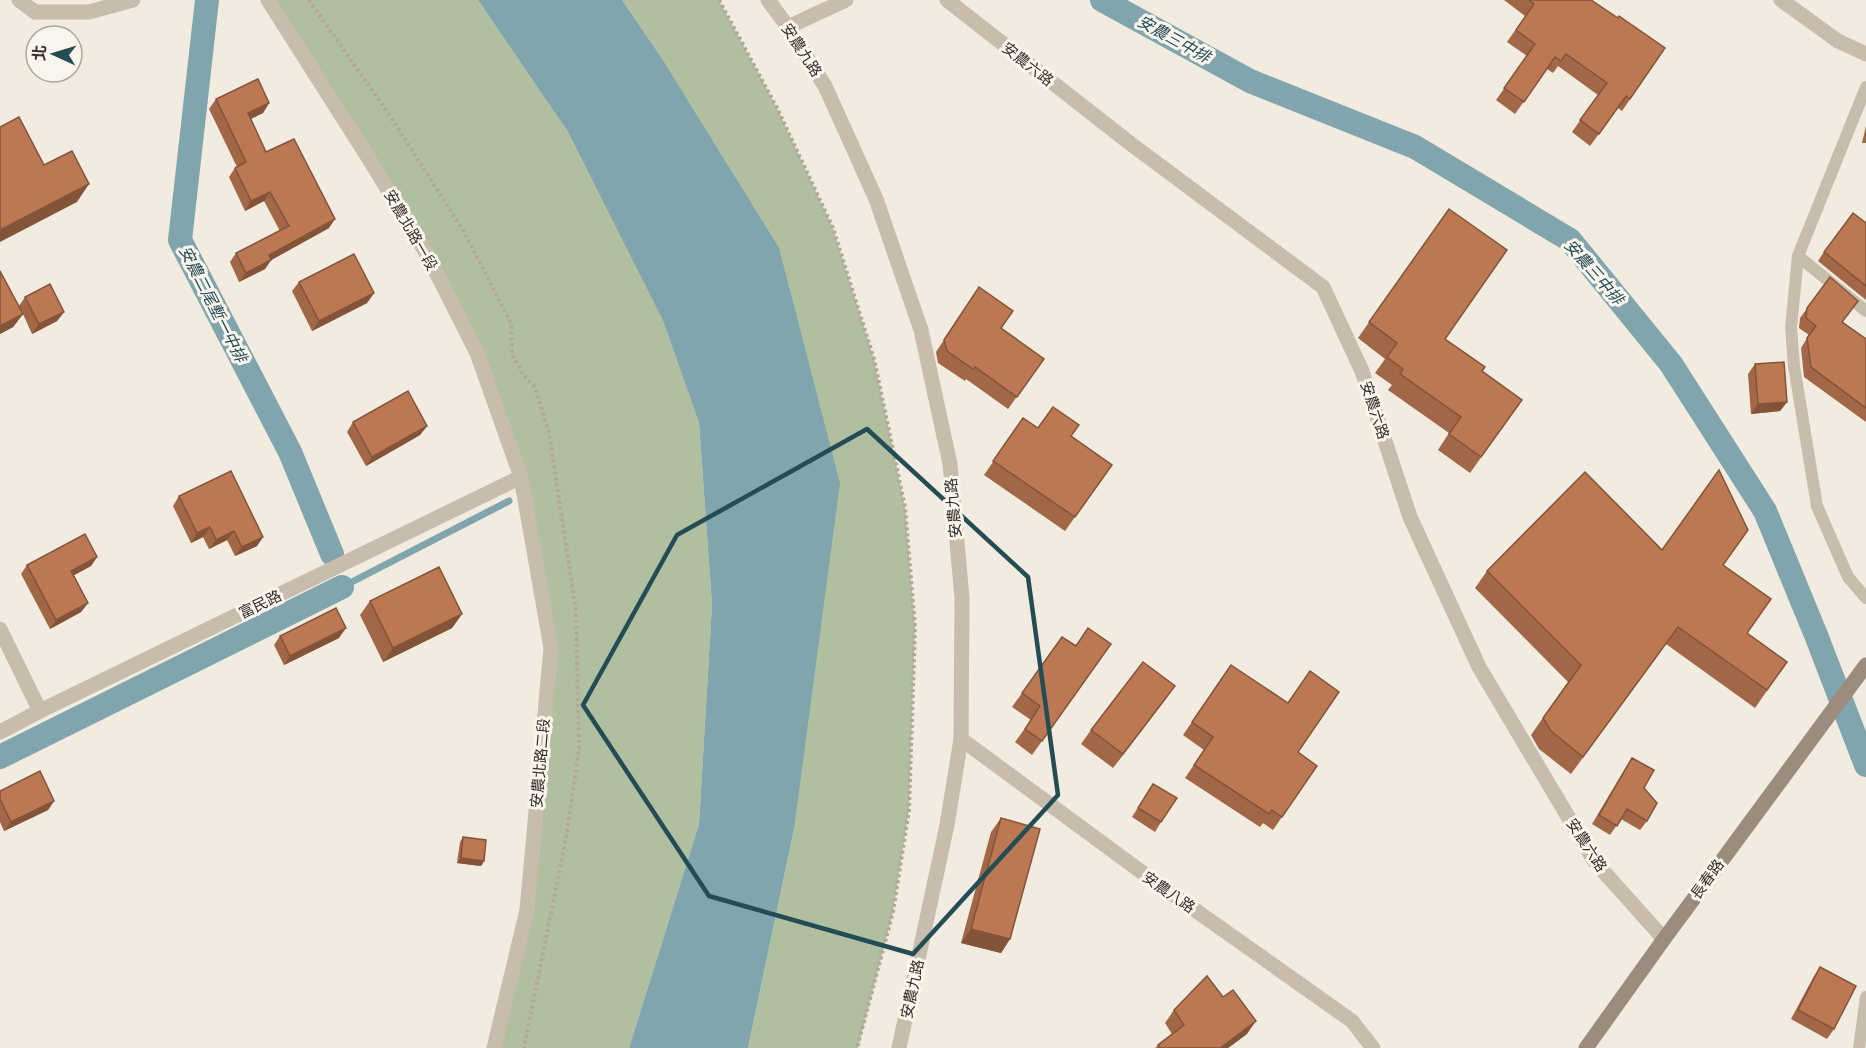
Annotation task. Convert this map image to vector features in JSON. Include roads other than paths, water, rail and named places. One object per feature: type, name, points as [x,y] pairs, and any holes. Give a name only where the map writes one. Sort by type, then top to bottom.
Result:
[{"type":"street","points":[[19,0],[34,12],[89,12],[133,0]]},
{"type":"street","name":"安農北路一段","points":[[268,0],[428,256],[477,353],[521,477]]},
{"type":"street","name":"安農九路","points":[[768,0],[825,86],[876,199],[921,330],[950,464],[962,598],[961,739],[947,825],[899,1048]]},
{"type":"street","points":[[788,27],[846,0]]},
{"type":"street","name":"安農六路","points":[[947,0],[1131,144],[1323,287],[1362,371],[1410,517],[1479,667],[1595,862],[1664,939]]},
{"type":"street","points":[[1781,0],[1838,41],[1866,54]]},
{"type":"street","name":"富民路","points":[[0,732],[521,477]]},
{"type":"street","name":"安農北路二段","points":[[494,1048],[527,910],[551,648],[521,477]]},
{"type":"street","points":[[0,629],[40,711]]},
{"type":"street","name":"長春路","points":[[1586,1048],[1866,664]]},
{"type":"street","name":"安農八路","points":[[961,739],[1147,876],[1352,1021],[1373,1048]]},
{"type":"lane","points":[[1866,87],[1798,256],[1791,327],[1794,366],[1817,506],[1848,578],[1866,598]]},
{"type":"lane","points":[[1798,256],[1866,310]]},
{"type":"lane","points":[[1860,1048],[1866,998]]},
{"type":"water","points":[[478,0],[622,0],[659,54],[779,248],[840,483],[794,829],[748,1048],[629,1048],[699,824],[712,605],[699,423],[663,321],[568,132]]},
{"type":"waterway","name":"安農二尾塹一中排","points":[[207,0],[180,240],[290,452],[332,554]]},
{"type":"waterway","name":"安農三中排","points":[[1102,0],[1250,81],[1415,147],[1570,240],[1671,364],[1765,511],[1866,765]]},
{"type":"waterway","points":[[342,587],[509,501]]},
{"type":"waterway","name":"安農二尾塹一中排","points":[[0,757],[342,587]]}]
